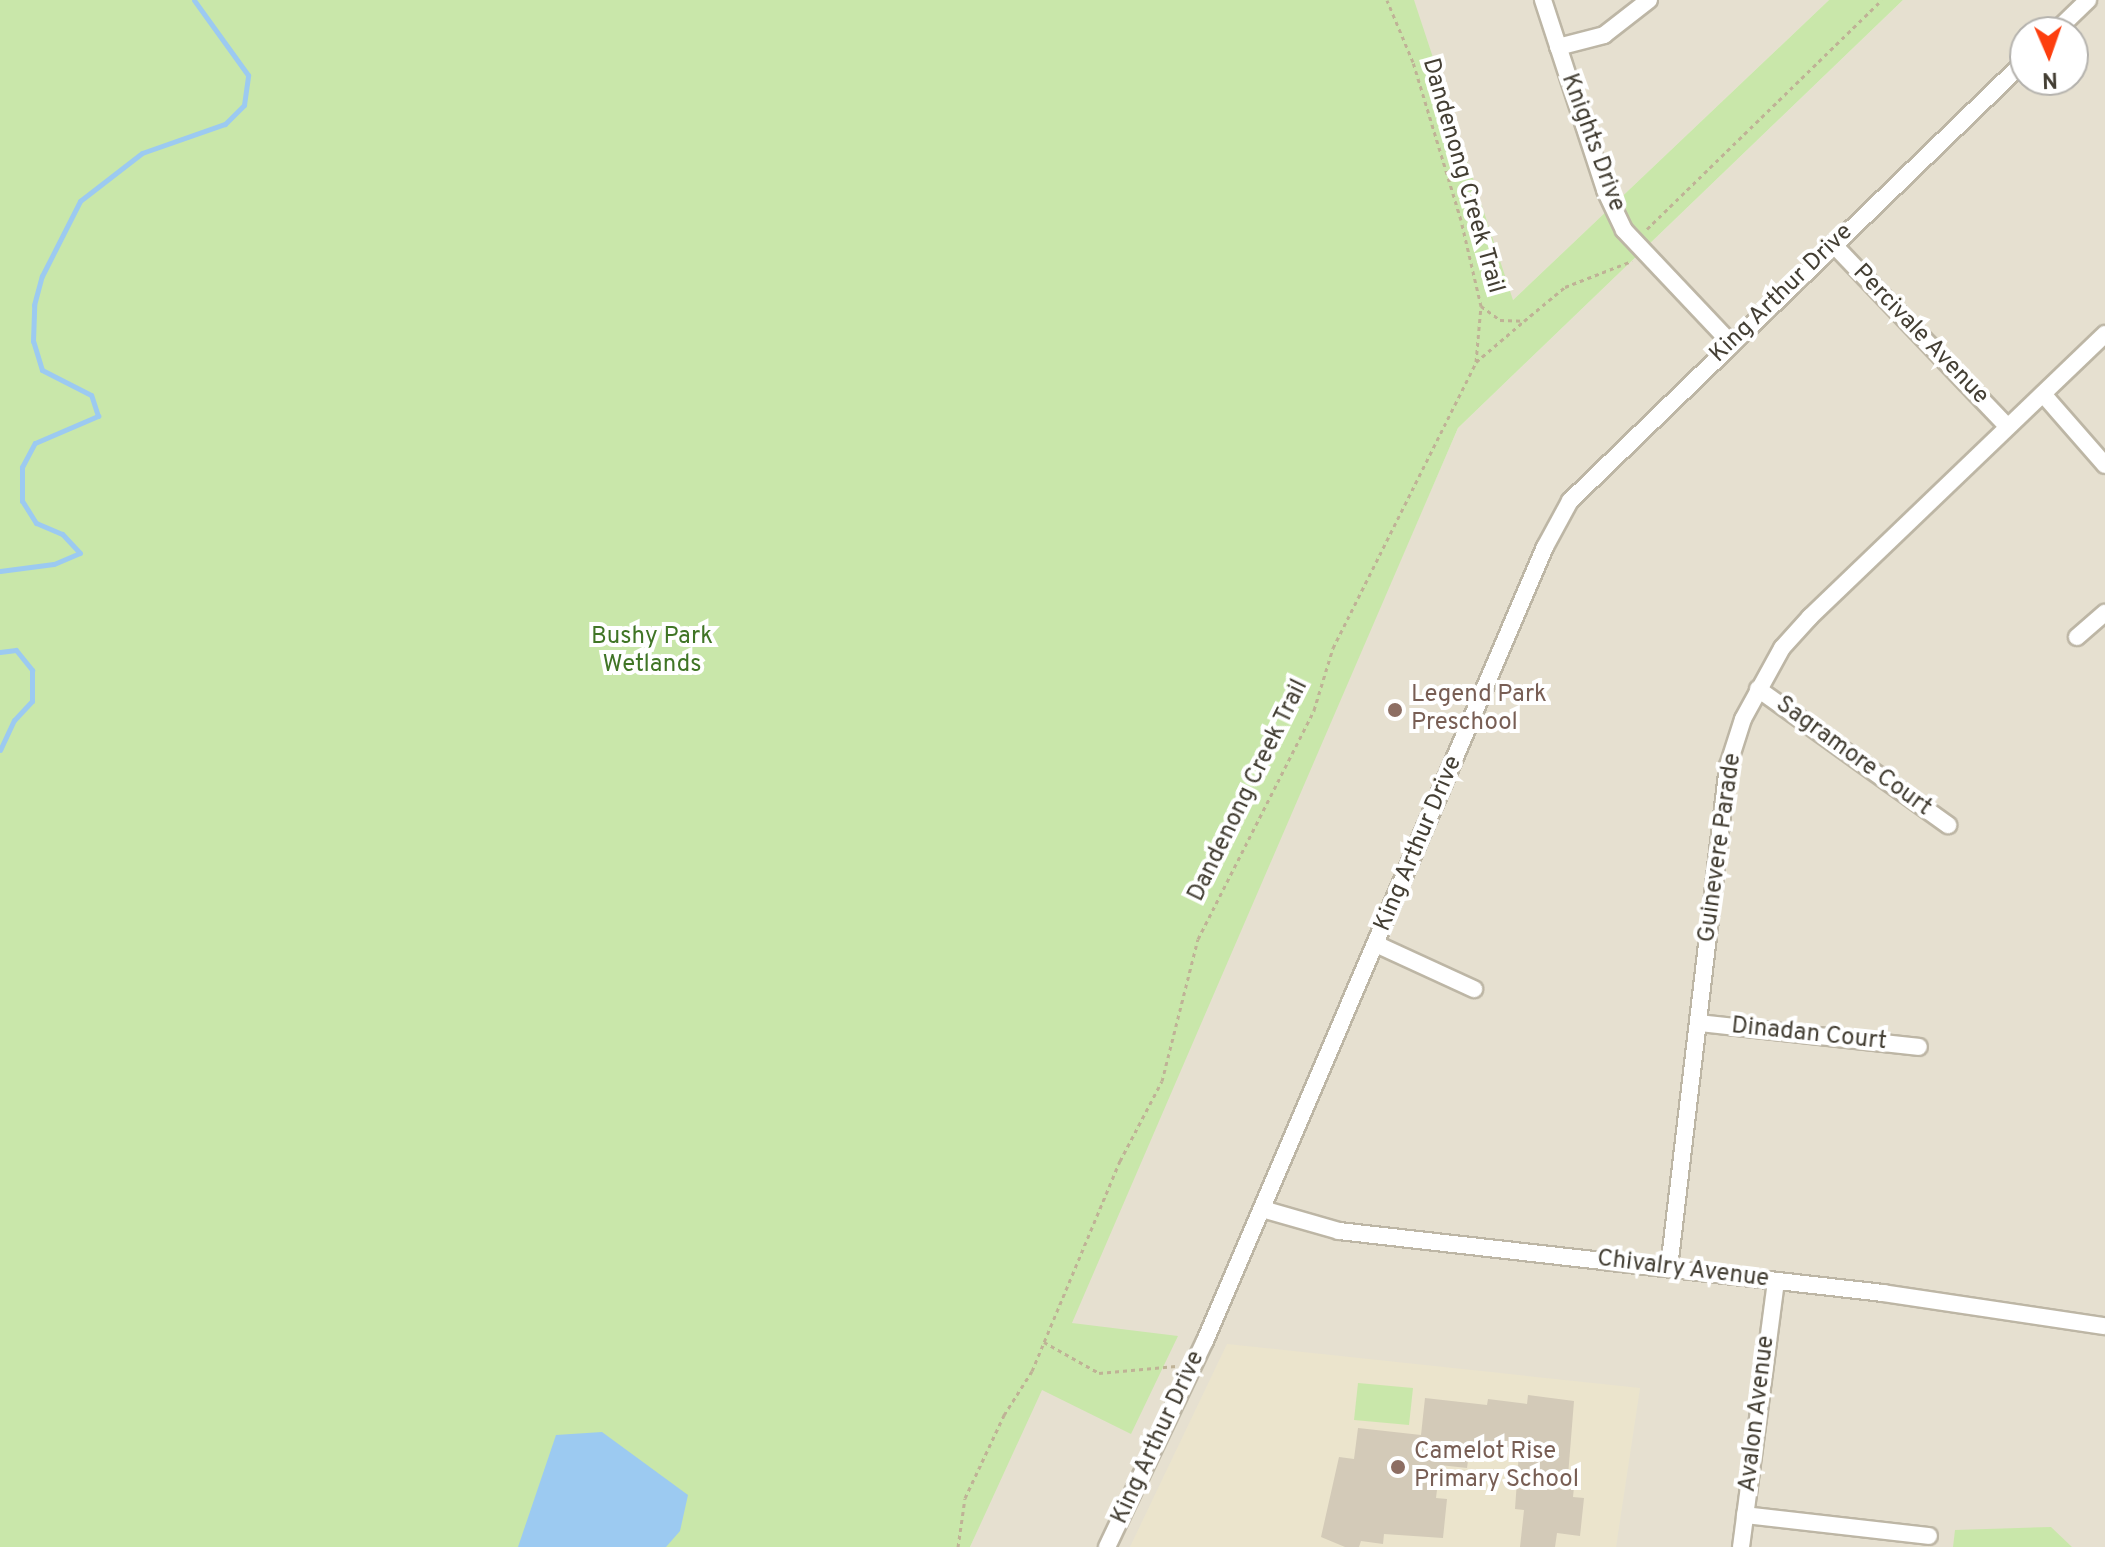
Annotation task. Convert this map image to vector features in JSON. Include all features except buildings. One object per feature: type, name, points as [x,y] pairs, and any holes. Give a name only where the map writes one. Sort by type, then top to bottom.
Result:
[{"type":"street","name":"Knights Drive","points":[[1543,0],[1605,190],[1645,257],[1731,343]]},
{"type":"street","points":[[1558,47],[1604,35],[1649,0]]},
{"type":"street","points":[[2072,16],[2088,0]]},
{"type":"street","name":"King Arthur Drive","points":[[1107,1547],[1191,1371],[1545,547],[1570,501],[2009,76]]},
{"type":"street","name":"Percivale Avenue","points":[[1833,244],[2006,425]]},
{"type":"street","name":"Guinevere Parade","points":[[1669,1268],[1728,766],[1758,689],[1782,648],[1810,617],[2006,425],[2105,334]]},
{"type":"street","points":[[2043,394],[2105,465]]},
{"type":"street","points":[[2077,637],[2105,613]]},
{"type":"street","name":"Sagramore Court","points":[[1758,689],[1948,825]]},
{"type":"street","points":[[1376,944],[1474,989]]},
{"type":"street","name":"Dinadan Court","points":[[1699,1023],[1919,1047]]},
{"type":"street","name":"Chivalry Avenue","points":[[1262,1209],[1339,1231],[1669,1268],[2105,1326]]},
{"type":"street","name":"Avalon Avenue","points":[[1741,1547],[1776,1282]]},
{"type":"street","points":[[1745,1515],[1929,1536]]},
{"type":"path","name":"Dandenong Creek Trail","points":[[958,1547],[965,1498],[1043,1342],[1120,1161],[1162,1081],[1198,939],[1314,710],[1333,648],[1476,362],[1481,306],[1413,62],[1387,0]]},
{"type":"path","points":[[1633,241],[1882,0]]},
{"type":"path","points":[[1476,362],[1565,287],[1645,257]]},
{"type":"path","points":[[1481,306],[1500,320],[1524,321]]},
{"type":"path","points":[[1043,1342],[1099,1373],[1171,1364],[1191,1371]]},
{"type":"shaded area","points":[[1413,0],[1829,0],[1512,301]]},
{"type":"shaded area","points":[[1903,0],[2105,0],[2105,1547],[970,1547],[1458,428]]},
{"type":"shaded area","name":"Camelot Rise Primary School","points":[[1227,1344],[1640,1388],[1616,1547],[1130,1547]]},
{"type":"green space","name":"Bushy Park Wetlands","points":[[0,0],[1414,0],[1513,300],[1829,0],[1903,0],[1458,428],[1072,1323],[1178,1336],[1131,1434],[1042,1390],[970,1547],[0,1547]]},
{"type":"green space","points":[[1358,1383],[1413,1388],[1409,1425],[1354,1420]]},
{"type":"green space","points":[[2051,1527],[2072,1547],[1953,1547],[1955,1530]]},
{"type":"water","points":[[602,1432],[688,1495],[680,1531],[666,1547],[518,1547],[556,1435]]},
{"type":"waterway","points":[[0,571],[54,564],[80,553],[62,534],[36,523],[22,501],[22,467],[35,443],[98,416],[91,395],[42,370],[33,341],[34,305],[42,276],[80,201],[142,153],[225,124],[244,105],[248,75],[194,0]]},
{"type":"waterway","points":[[0,652],[16,650],[32,670],[32,701],[14,720],[0,750]]},
{"type":"place","name":"Legend Park Preschool","points":[[1395,710]]},
{"type":"place","name":"Camelot Rise Primary School","points":[[1398,1467]]}]
